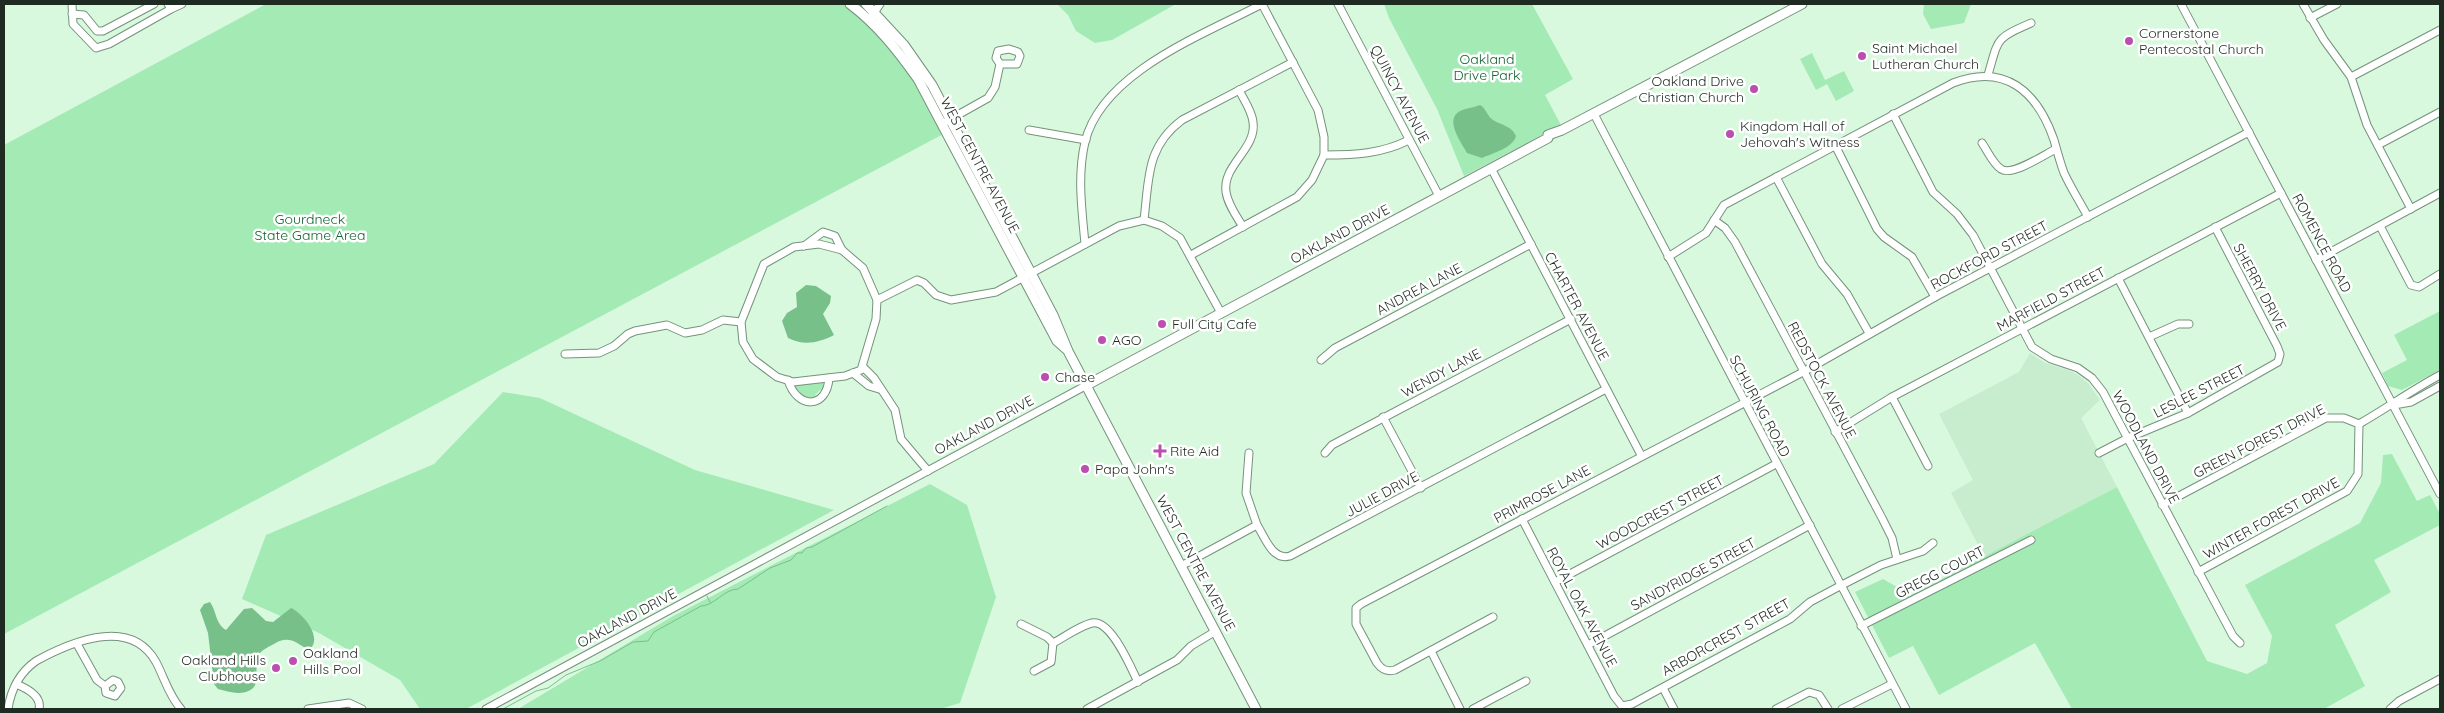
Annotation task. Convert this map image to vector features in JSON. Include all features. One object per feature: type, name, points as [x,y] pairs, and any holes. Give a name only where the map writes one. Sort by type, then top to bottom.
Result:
[{"type":"main road","name":"WEST CENTRE AVENUE","points":[[850,4],[870,20],[895,47],[947,121]]},
{"type":"main road","name":"WEST CENTRE AVENUE","points":[[866,4],[878,8],[918,63],[1027,275],[1053,315],[1068,351],[1256,709]]},
{"type":"main road","name":"OAKLAND DRIVE","points":[[1087,385],[1548,138],[1548,135],[1594,114],[1802,4]]},
{"type":"street","points":[[72,4],[73,24],[96,48],[109,44],[169,7],[182,4]]},
{"type":"street","points":[[72,14],[84,15],[97,31],[103,31],[154,4]]},
{"type":"street","points":[[1085,244],[1080,174],[1086,140],[1104,105],[1133,74],[1157,59],[1262,4],[1318,110],[1324,136],[1324,155],[1312,180],[1301,194],[1191,255]]},
{"type":"street","name":"QUINCY AVENUE","points":[[1338,4],[1439,196]]},
{"type":"street","name":"ROMENCE ROAD","points":[[2181,4],[2440,494]]},
{"type":"street","points":[[2303,4],[2332,53],[2351,77],[2367,125],[2411,209]]},
{"type":"street","points":[[2310,18],[2337,4]]},
{"type":"street","points":[[870,20],[878,8]]},
{"type":"street","points":[[1988,75],[1996,46],[2001,37],[2031,23]]},
{"type":"street","points":[[2351,77],[2440,30]]},
{"type":"street","points":[[1144,220],[1150,167],[1161,141],[1182,120],[1293,62]]},
{"type":"street","points":[[947,121],[988,98],[995,87],[1000,64]]},
{"type":"street","points":[[1668,257],[1706,233],[1724,205],[1953,83],[1974,76],[1988,75],[2006,79],[2024,90],[2047,126],[2064,173],[2088,217]]},
{"type":"street","points":[[1239,90],[1252,117],[1253,132],[1249,143],[1230,170],[1226,182],[1226,192],[1243,227]]},
{"type":"street","points":[[2378,145],[2440,112]]},
{"type":"street","name":"SCHURING ROAD","points":[[1594,114],[1906,709]]},
{"type":"street","name":"WOODLAND DRIVE","points":[[1893,114],[1934,192],[1968,228],[2021,330],[2038,352],[2070,364],[2092,378],[2108,401],[2198,572],[2233,636],[2240,643]]},
{"type":"street","points":[[1029,130],[1086,140]]},
{"type":"street","name":"ROCKFORD STREET","points":[[1744,402],[1803,372],[1868,333],[1935,297],[2249,132]]},
{"type":"street","points":[[1324,155],[1353,155],[1383,151],[1409,140]]},
{"type":"street","points":[[1982,143],[2000,169],[2008,171],[2018,168],[2056,148]]},
{"type":"street","points":[[1835,145],[1878,228],[1884,237],[1912,257],[1935,297]]},
{"type":"street","name":"CHARTER AVENUE","points":[[1491,168],[1642,455]]},
{"type":"street","points":[[1776,177],[1822,264],[1847,294],[1868,333]]},
{"type":"street","name":"MARFIELD STREET","points":[[1835,432],[1892,397],[2281,193]]},
{"type":"street","points":[[2316,260],[2440,193]]},
{"type":"street","points":[[877,300],[918,280],[924,283],[936,295],[951,300],[996,292],[1127,222],[1144,220],[1172,231],[1186,245],[1221,313]]},
{"type":"street","name":"REDSTOCK AVENUE","points":[[1714,220],[1725,228],[1735,242],[1882,518],[1892,538],[1898,558]]},
{"type":"street","points":[[2380,226],[2411,285],[2415,287],[2440,274]]},
{"type":"street","name":"SHERRY DRIVE","points":[[2215,227],[2277,346],[2279,359]]},
{"type":"street","points":[[803,246],[823,232],[835,236],[842,250],[863,268],[877,300],[876,319],[861,370],[829,378],[793,382],[777,377],[752,359],[743,342],[741,322],[764,264],[794,248],[803,246],[819,244],[842,250]]},
{"type":"street","name":"ANDREA LANE","points":[[1321,360],[1335,348],[1531,244]]},
{"type":"street","points":[[2118,278],[2188,412]]},
{"type":"street","name":"WENDY LANE","points":[[1325,453],[1332,445],[1383,417],[1571,319]]},
{"type":"street","points":[[566,354],[599,353],[614,346],[628,334],[667,325],[685,333],[702,330],[722,320],[741,322]]},
{"type":"street","points":[[2149,337],[2178,324],[2189,324]]},
{"type":"street","name":"LESLEE STREET","points":[[2099,453],[2188,412],[2271,368],[2279,359]]},
{"type":"street","points":[[863,366],[874,378],[879,389],[895,410],[901,439],[928,471]]},
{"type":"street","points":[[853,373],[868,386],[879,389]]},
{"type":"street","points":[[2359,424],[2394,405],[2406,393],[2440,375]]},
{"type":"street","points":[[788,380],[792,394],[802,401],[813,402],[822,398],[829,387],[829,378]]},
{"type":"street","name":"OAKLAND DRIVE","points":[[486,709],[1087,385]]},
{"type":"street","points":[[2394,405],[2411,402],[2440,386]]},
{"type":"street","name":"JULIE DRIVE","points":[[1257,524],[1272,550],[1279,556],[1286,557],[1421,488],[1606,389]]},
{"type":"street","points":[[1892,397],[1928,466]]},
{"type":"street","name":"PRIMROSE LANE","points":[[1430,651],[1395,670],[1385,670],[1377,663],[1356,624],[1355,610],[1360,604],[1744,402]]},
{"type":"street","points":[[1383,417],[1421,488]]},
{"type":"street","name":"GREEN FOREST DRIVE","points":[[2162,505],[2326,418],[2344,418],[2359,424]]},
{"type":"street","name":"WINTER FOREST DRIVE","points":[[2198,572],[2347,491],[2358,474],[2359,424]]},
{"type":"street","points":[[1181,566],[1257,524],[1247,502],[1249,453]]},
{"type":"street","name":"WOODCREST STREET","points":[[1555,582],[1776,464]]},
{"type":"street","name":"ROYAL OAK AVENUE","points":[[1522,519],[1614,696],[1622,706]]},
{"type":"street","name":"SANDYRIDGE STREET","points":[[1588,645],[1810,526]]},
{"type":"street","name":"GREGG COURT","points":[[1861,626],[2031,540]]},
{"type":"street","name":"ARBORCREST STREET","points":[[1622,706],[1632,704],[1790,619],[1810,602],[1840,586],[1898,558],[1923,551],[1934,543]]},
{"type":"street","points":[[1460,709],[1430,651],[1493,618]]},
{"type":"street","points":[[1053,643],[1091,623],[1099,624],[1112,634],[1138,682]]},
{"type":"street","points":[[1021,624],[1053,643]]},
{"type":"street","points":[[1087,709],[1177,660],[1191,646],[1216,631]]},
{"type":"street","points":[[8,709],[16,684],[36,661],[96,637],[111,634],[126,637],[148,651],[181,709]]},
{"type":"street","points":[[1034,671],[1051,662],[1053,643]]},
{"type":"street","points":[[77,644],[97,680],[105,686]]},
{"type":"street","points":[[2390,709],[2400,701],[2440,679]]},
{"type":"street","points":[[1473,709],[1526,681]]},
{"type":"street","points":[[16,684],[36,697],[39,702],[39,709]]},
{"type":"street","points":[[1842,709],[1892,684]]},
{"type":"street","points":[[1662,688],[1674,709]]},
{"type":"street","points":[[1776,709],[1809,692],[1819,695],[1828,709]]},
{"type":"street","points":[[308,709],[333,707],[349,703],[362,709]]},
{"type":"shaded area","points":[[1480,105],[1491,118],[1509,128],[1516,136],[1507,147],[1482,158],[1467,153],[1455,131],[1454,125],[1455,115],[1460,111]]},
{"type":"shaded area","points":[[806,285],[816,286],[831,296],[830,303],[823,314],[834,335],[823,340],[805,343],[788,338],[782,321],[787,313],[797,307],[796,293]]},
{"type":"shaded area","points":[[2030,353],[2045,363],[2078,375],[2088,383],[2100,400],[2081,418],[2117,487],[1985,558],[1951,493],[1973,480],[1939,414],[2019,372]]},
{"type":"shaded area","points":[[210,602],[218,621],[226,630],[244,609],[252,608],[266,621],[273,622],[291,608],[301,615],[310,627],[314,640],[313,646],[308,650],[292,641],[279,641],[261,652],[258,656],[256,681],[252,689],[240,693],[218,689],[214,684],[208,633],[200,610],[204,604]]},
{"type":"green space","name":"Gourdneck State Game Area","points":[[266,4],[852,4],[900,50],[949,131],[4,634],[4,145]]},
{"type":"green space","points":[[1057,4],[1176,4],[1112,40],[1095,43],[1076,31],[1068,15]]},
{"type":"green space","name":"Oakland Drive Park","points":[[1384,4],[1532,4],[1573,79],[1545,95],[1561,125],[1464,176],[1437,109],[1389,18]]},
{"type":"green space","points":[[1924,4],[1971,4],[1964,23],[1931,29],[1923,14]]},
{"type":"green space","points":[[1812,53],[1825,80],[1844,71],[1854,91],[1836,101],[1827,84],[1816,90],[1800,59]]},
{"type":"green space","points":[[2440,311],[2440,370],[2402,390],[2388,386],[2382,373],[2407,360],[2394,335]]},
{"type":"green space","points":[[826,382],[823,392],[820,390],[815,395],[817,398],[804,400],[792,385]]},
{"type":"green space","points":[[503,392],[540,398],[695,470],[834,510],[466,709],[420,709],[400,680],[319,633],[242,599],[266,535],[434,464]]},
{"type":"green space","points":[[2392,454],[2417,501],[2430,495],[2440,514],[2440,525],[2374,560],[2391,592],[2335,625],[2365,686],[2324,709],[2072,709],[2035,643],[1939,695],[1913,646],[1889,658],[1855,592],[1883,579],[1911,595],[2117,487],[2207,661],[2247,674],[2267,663],[2272,636],[2245,585],[2360,523],[2381,483],[2383,455]]},
{"type":"green space","points":[[930,484],[967,505],[996,597],[960,703],[940,709],[518,709],[673,616]]},
{"type":"waterway","points":[[503,709],[536,691],[548,688],[566,675],[600,661],[633,642],[648,641],[654,632],[728,592],[738,589],[770,568],[791,560],[797,553],[802,553],[806,548],[812,547],[887,506]]},
{"type":"waterway","points":[[707,596],[710,602]]},
{"type":"place","name":"Cornerstone Pentecostal Church","points":[[2129,41]]},
{"type":"place","name":"Saint Michael Lutheran Church","points":[[1862,56]]},
{"type":"place","name":"Oakland Drive Christian Church","points":[[1754,89]]},
{"type":"place","name":"Kingdom Hall of Jehovah's Witness","points":[[1730,134]]},
{"type":"place","name":"Full City Cafe","points":[[1162,324]]},
{"type":"place","name":"AGO","points":[[1102,340]]},
{"type":"place","name":"Chase","points":[[1045,377]]},
{"type":"place","name":"Rite Aid","points":[[1160,451]]},
{"type":"place","name":"Papa John's","points":[[1085,469]]},
{"type":"place","name":"Oakland Hills Pool","points":[[293,661]]},
{"type":"place","name":"Oakland Hills Clubhouse","points":[[276,668]]}]
